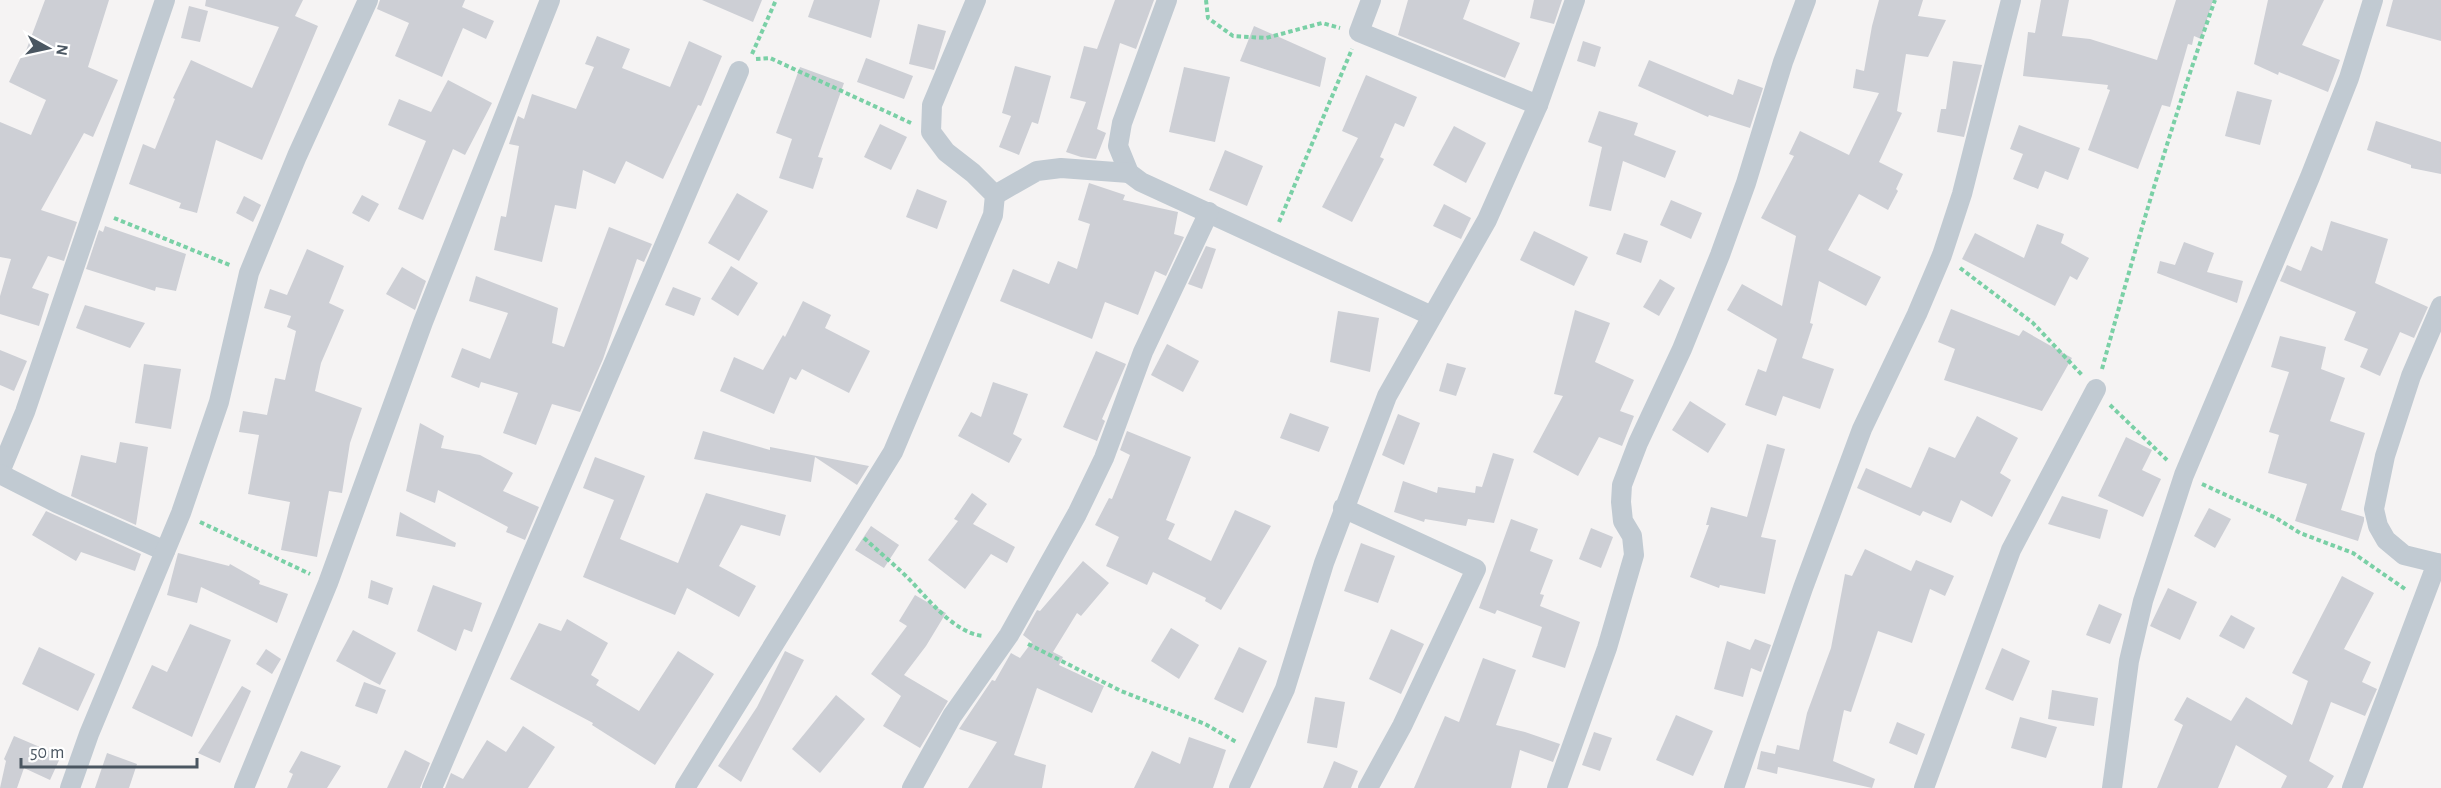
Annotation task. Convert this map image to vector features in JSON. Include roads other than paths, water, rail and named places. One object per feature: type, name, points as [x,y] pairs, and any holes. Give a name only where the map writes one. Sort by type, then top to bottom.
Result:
[{"type":"street","points":[[165,0],[25,412],[0,473],[57,503],[165,551]]},
{"type":"street","points":[[70,788],[89,734],[181,513],[219,402],[249,273],[297,156],[368,0]]},
{"type":"street","points":[[244,788],[328,583],[423,322],[550,0]]},
{"type":"street","points":[[686,788],[893,452],[993,215],[994,195],[973,173],[946,152],[931,132],[932,105],[976,0]]},
{"type":"street","points":[[1167,0],[1122,123],[1118,146],[1130,173],[1141,182],[1432,316]]},
{"type":"street","points":[[1371,0],[1359,32],[1539,105]]},
{"type":"street","points":[[1239,788],[1285,689],[1323,563],[1387,396],[1487,220],[1539,105],[1575,0]]},
{"type":"street","points":[[1557,788],[1606,648],[1634,555],[1632,536],[1623,521],[1622,485],[1720,255],[1746,183],[1783,62],[1806,0]]},
{"type":"street","points":[[1734,788],[1803,588],[1862,429],[1917,314],[1942,255],[1962,194],[2011,0]]},
{"type":"street","points":[[2112,788],[2128,662],[2143,601],[2184,475],[2310,177],[2349,78],[2373,0]]},
{"type":"street","points":[[432,788],[739,71]]},
{"type":"street","points":[[994,195],[1037,171],[1061,168],[1130,173]]},
{"type":"street","points":[[912,788],[952,716],[1009,635],[1082,504],[1104,458],[1143,352],[1209,212]]},
{"type":"street","points":[[2352,788],[2439,563],[2404,555],[2386,540],[2378,526],[2374,509],[2385,456],[2411,376],[2441,306]]},
{"type":"street","points":[[1924,788],[2011,550],[2096,389]]},
{"type":"street","points":[[1343,508],[1476,569],[1402,726],[1368,788]]}]
